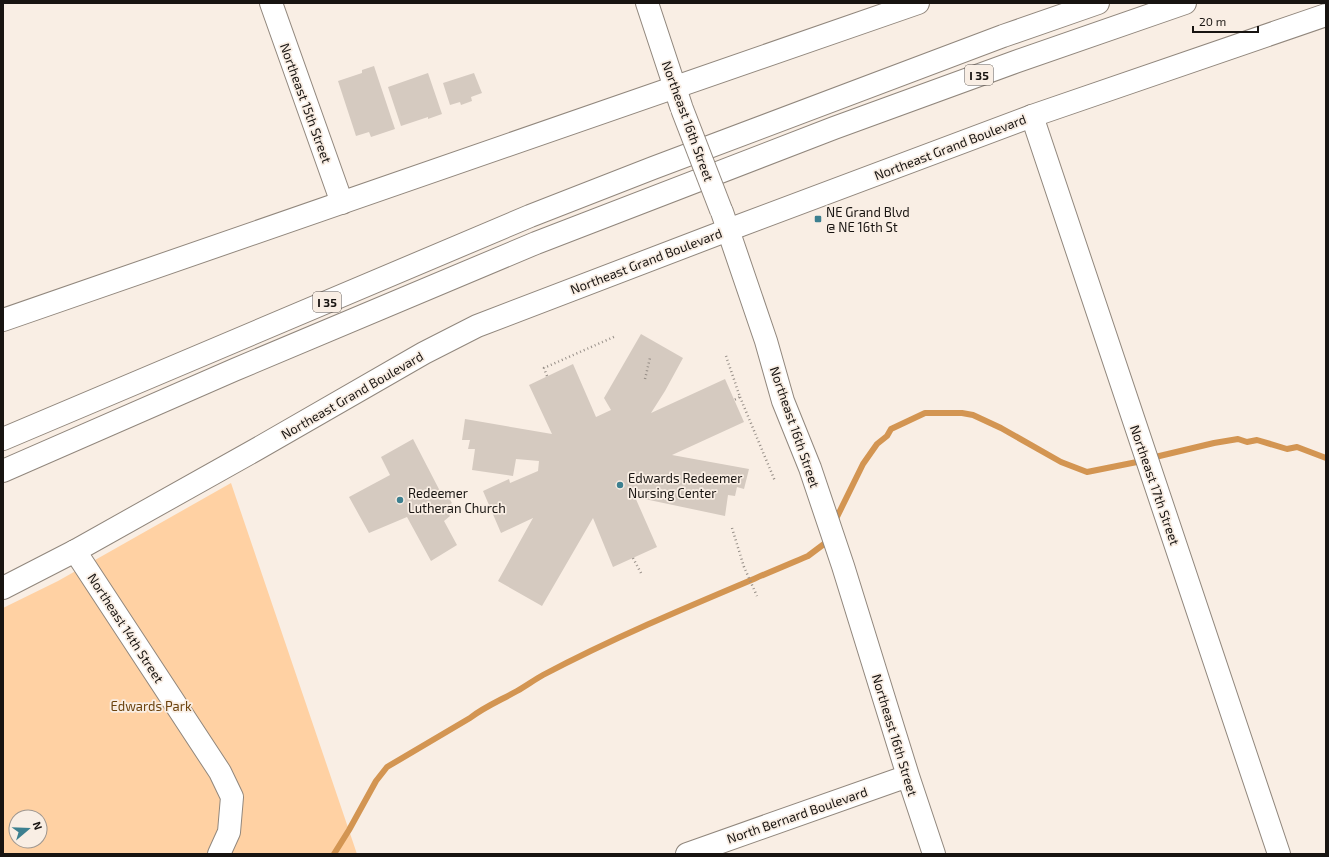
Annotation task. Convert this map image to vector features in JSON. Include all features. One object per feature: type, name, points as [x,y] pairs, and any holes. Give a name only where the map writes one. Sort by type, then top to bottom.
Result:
[{"type":"main road","name":"Northeast 15th Street","points":[[271,3],[342,203]]},
{"type":"main road","name":"Northeast 16th Street","points":[[646,3],[682,109],[728,230],[766,341],[783,401],[810,468],[843,566],[908,776],[934,854]]},
{"type":"main road","points":[[4,315],[342,203],[918,3]]},
{"type":"main road","name":"I 35","points":[[3,439],[530,216],[996,39],[1098,3]]},
{"type":"main road","name":"I 35","points":[[3,472],[234,370],[536,243],[834,128],[1015,62],[1185,3]]},
{"type":"main road","name":"Northeast Grand Boulevard","points":[[3,588],[75,551],[258,449],[424,353],[477,326],[1032,116],[1326,15]]},
{"type":"main road","name":"Northeast 17th Street","points":[[1032,116],[1279,854]]},
{"type":"main road","name":"Northeast 14th Street","points":[[75,551],[220,772],[232,797],[229,832],[219,854]]},
{"type":"main road","name":"North Bernard Boulevard","points":[[687,854],[908,776]]},
{"type":"path","points":[[547,376],[544,368],[616,336]]},
{"type":"path","points":[[726,356],[740,397],[775,482]]},
{"type":"path","points":[[645,379],[650,358]]},
{"type":"path","points":[[734,400],[740,397]]},
{"type":"path","points":[[732,528],[744,567],[757,596]]},
{"type":"path","points":[[634,558],[642,575]]},
{"type":"green space","name":"Edwards Park","points":[[231,483],[357,854],[3,854],[3,608],[58,581]]},
{"type":"building","points":[[374,66],[395,129],[371,137],[369,132],[356,136],[338,81],[362,73],[362,70]]},
{"type":"building","points":[[428,73],[442,114],[401,126],[388,87]]},
{"type":"building","points":[[474,73],[482,93],[471,97],[472,101],[461,105],[460,102],[450,105],[443,83]]},
{"type":"building","name":"Edwards Redeemer Nursing Center","points":[[641,334],[683,358],[651,413],[725,379],[744,422],[672,455],[749,469],[744,489],[737,487],[735,496],[728,495],[725,516],[635,497],[657,547],[613,567],[593,518],[542,606],[498,581],[533,518],[501,533],[483,491],[509,479],[510,483],[538,471],[539,461],[516,459],[513,476],[472,470],[475,449],[468,449],[470,440],[462,440],[465,419],[552,434],[529,385],[573,364],[596,417],[611,410],[604,398]]},
{"type":"building","name":"Redeemer Lutheran Church","points":[[413,439],[442,495],[446,493],[452,503],[445,508],[450,516],[444,521],[457,545],[431,561],[407,517],[369,533],[349,497],[390,475],[381,457]]},
{"type":"waterway","points":[[834,523],[863,464],[877,444],[887,436],[891,429],[925,413],[962,413],[973,415],[1001,428],[1061,462],[1087,472],[1142,461]]},
{"type":"waterway","points":[[1151,458],[1214,443],[1238,439],[1247,442],[1257,440],[1287,449],[1297,447],[1326,458]]},
{"type":"waterway","points":[[334,854],[376,781],[387,767],[481,710],[543,675],[608,643],[707,598],[808,556],[824,544],[828,537]]},
{"type":"place","name":"NE Grand Blvd @ NE 16th St","points":[[818,219]]},
{"type":"place","name":"Edwards Redeemer Nursing Center","points":[[620,485]]},
{"type":"place","name":"Redeemer Lutheran Church","points":[[400,500]]}]
